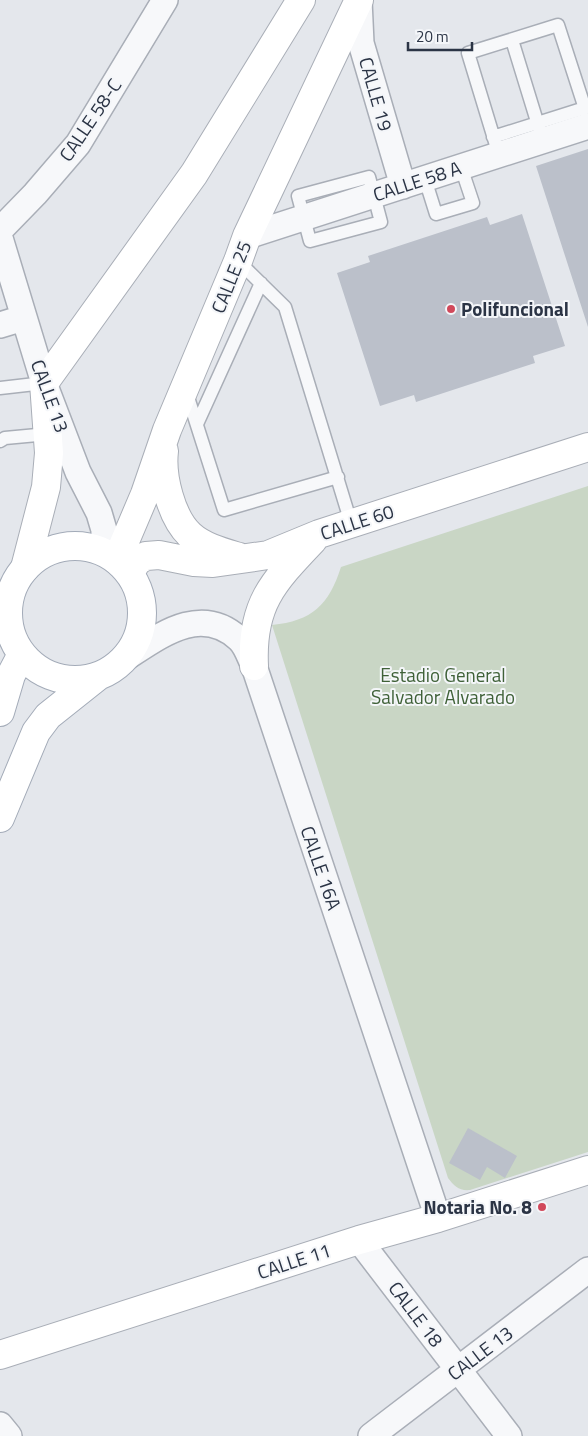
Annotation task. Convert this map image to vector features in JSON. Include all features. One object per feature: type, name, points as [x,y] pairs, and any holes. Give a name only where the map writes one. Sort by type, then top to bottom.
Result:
[{"type":"main road","points":[[1,702],[11,675],[14,651],[8,612],[14,578],[46,486],[49,453],[44,383],[194,174],[300,0]]},
{"type":"main road","name":"CALLE 25","points":[[117,561],[145,494],[167,430],[243,249],[359,0]]},
{"type":"main road","points":[[167,430],[164,459],[167,488],[175,513],[190,534],[213,549],[245,559]]},
{"type":"main road","name":"CALLE 60","points":[[117,561],[137,561],[146,556],[159,555],[213,564],[268,555],[351,523],[588,447]]},
{"type":"main road","points":[[254,666],[253,643],[256,620],[265,599],[278,580],[319,534]]},
{"type":"main road","points":[[0,818],[36,732],[48,716],[96,677],[113,668],[127,657],[135,644],[143,615],[142,600],[137,586],[117,561],[84,546],[62,546],[41,554],[14,578]]},
{"type":"main road","points":[[14,651],[36,667],[61,678],[79,680],[96,677]]},
{"type":"main road","name":"CALLE 11","points":[[0,1355],[359,1240],[438,1218],[588,1170]]},
{"type":"street","name":"CALLE 58-C","points":[[0,230],[78,144],[165,0]]},
{"type":"street","name":"CALLE 19","points":[[359,0],[362,43],[414,182]]},
{"type":"street","name":"CALLE 58 A","points":[[243,249],[304,218],[461,167],[496,146],[587,118]]},
{"type":"street","name":"CALLE 13","points":[[0,238],[11,321],[44,383],[78,472],[98,513],[117,561]]},
{"type":"street","name":"CALLE 16A","points":[[127,657],[168,631],[186,625],[203,623],[220,626],[240,640],[254,666],[438,1218]]},
{"type":"street","name":"CALLE 18","points":[[359,1240],[509,1436]]},
{"type":"street","name":"CALLE 13","points":[[371,1436],[588,1270]]},
{"type":"street","points":[[0,1425],[9,1436]]},
{"type":"lane","points":[[496,146],[468,54],[558,25],[587,118]]},
{"type":"lane","points":[[512,40],[540,132]]},
{"type":"lane","points":[[414,182],[436,214],[473,202],[461,167]]},
{"type":"lane","points":[[243,249],[261,283],[285,307],[351,523]]},
{"type":"lane","points":[[197,424],[261,283]]},
{"type":"lane","points":[[0,388],[44,383]]},
{"type":"lane","points":[[185,386],[224,510],[338,477]]},
{"type":"lane","points":[[0,441],[5,438],[48,434]]},
{"type":"green space","name":"Estadio General Salvador Alvarado","points":[[588,486],[588,1152],[470,1190],[463,1190],[455,1186],[448,1178],[272,625],[298,620],[317,609],[331,592],[341,567]]},
{"type":"building","points":[[588,149],[588,327],[536,166]]},
{"type":"building","name":"Polifuncional","points":[[522,214],[565,346],[533,356],[535,363],[416,402],[414,395],[380,406],[337,273],[370,262],[368,256],[487,217],[490,225]]},
{"type":"building","points":[[468,1128],[517,1156],[505,1178],[487,1167],[480,1180],[449,1163]]},
{"type":"place","name":"Polifuncional","points":[[451,309]]},
{"type":"place","name":"Notaria No. 8","points":[[542,1207]]}]
